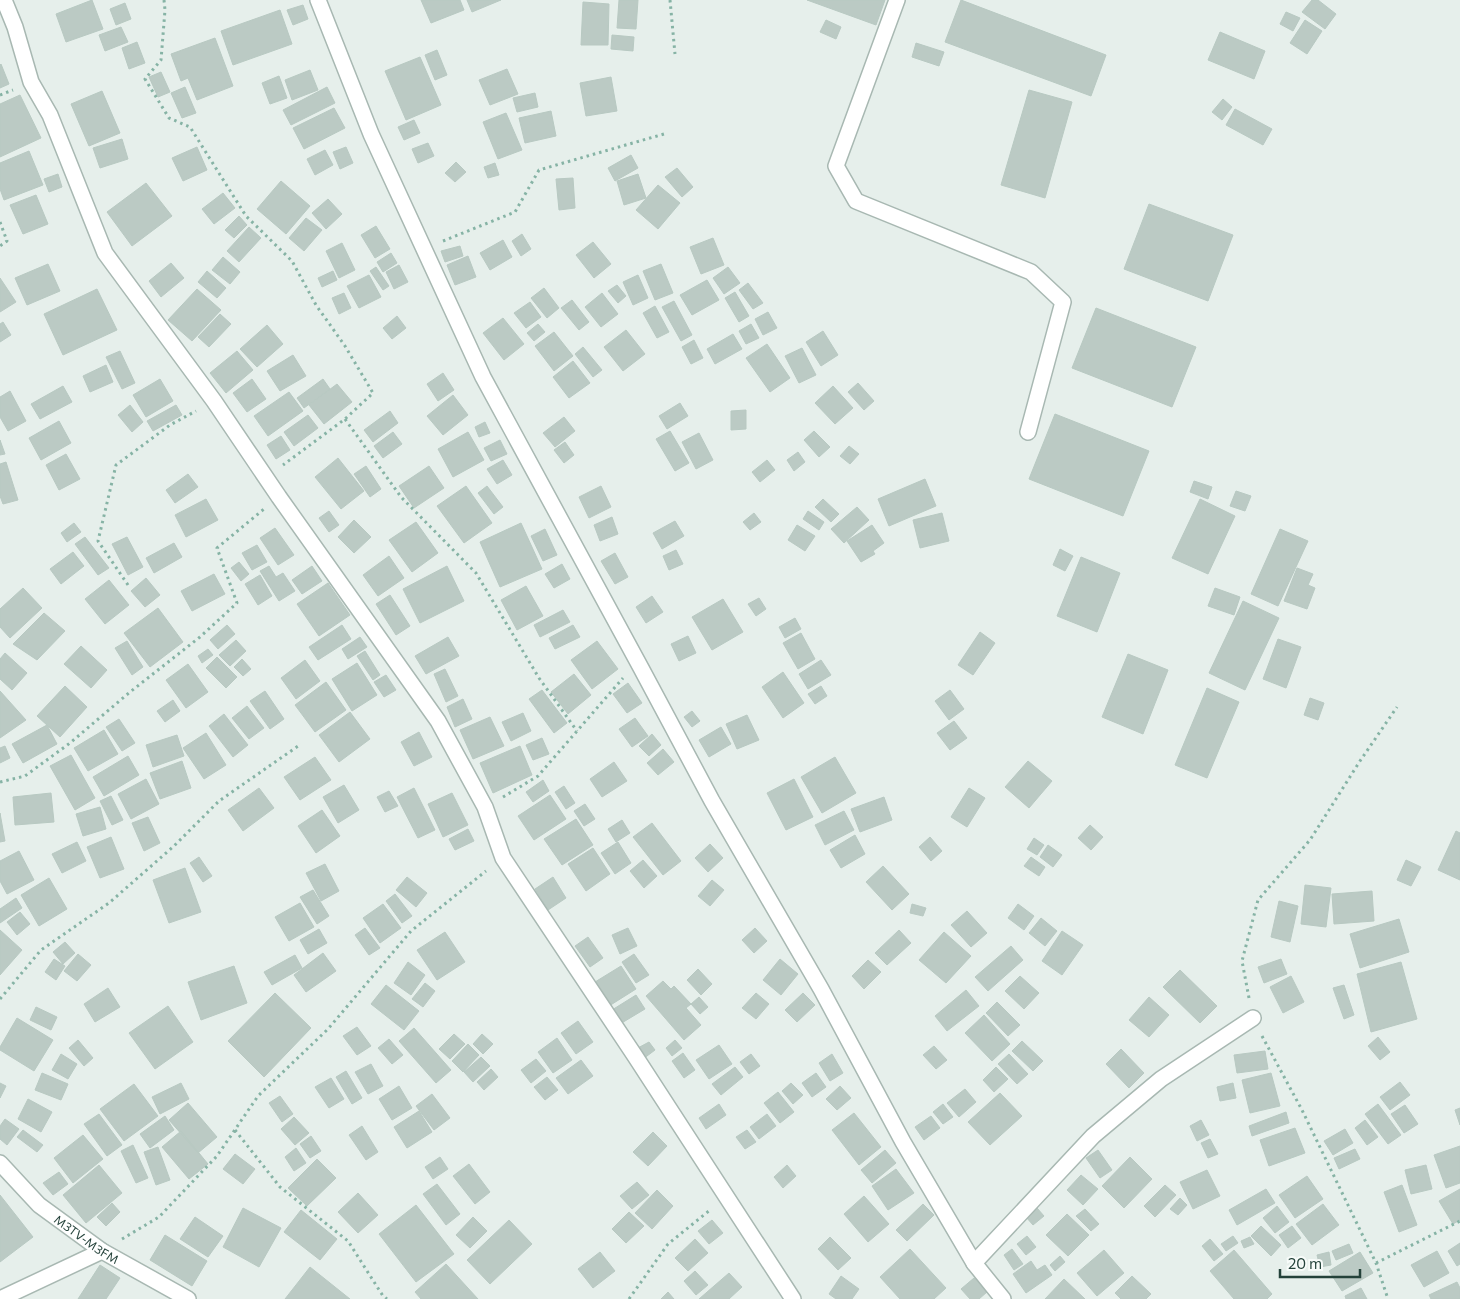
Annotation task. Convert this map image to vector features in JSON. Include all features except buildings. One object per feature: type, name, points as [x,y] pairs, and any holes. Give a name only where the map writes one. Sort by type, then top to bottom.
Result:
[{"type":"street","points":[[4,0],[15,27],[31,82],[50,115],[106,253],[214,402],[438,721],[485,807],[503,858],[635,1056],[793,1299]]},
{"type":"street","points":[[318,0],[371,134],[484,377],[712,801],[821,989],[903,1142],[974,1263],[1003,1299]]},
{"type":"street","points":[[896,0],[836,166],[856,201],[1031,272],[1063,302],[1028,432]]},
{"type":"street","points":[[974,1263],[1093,1136],[1161,1079],[1253,1018]]},
{"type":"street","name":"M3TV-M3FM","points":[[0,1162],[39,1205],[102,1251],[188,1299]]},
{"type":"street","points":[[0,1299],[102,1251]]},
{"type":"path","points":[[164,0],[162,60],[145,79],[169,118],[190,127],[246,216],[292,262],[316,305],[345,346],[373,393],[345,419],[266,477]]},
{"type":"path","points":[[670,0],[675,54]]},
{"type":"path","points":[[424,248],[514,212],[539,170],[664,134]]},
{"type":"path","points":[[0,222],[7,241],[0,246]]},
{"type":"path","points":[[128,585],[98,542],[116,465],[170,425],[214,402]]},
{"type":"path","points":[[345,419],[401,497],[476,573],[539,678],[576,731]]},
{"type":"path","points":[[0,782],[25,776],[70,743],[130,692],[200,637],[237,603],[217,548],[279,497]]},
{"type":"path","points":[[485,807],[538,776],[638,662]]},
{"type":"path","points":[[1388,1299],[1376,1263],[1302,1110],[1253,1018],[1242,961],[1258,900],[1310,840],[1397,707]]},
{"type":"path","points":[[0,999],[41,950],[109,903],[174,846],[219,801],[301,744]]},
{"type":"path","points":[[102,1251],[159,1217],[217,1156],[258,1096],[328,1029],[411,931],[503,858]]},
{"type":"path","points":[[235,1130],[280,1187],[348,1241],[383,1296],[387,1299]]},
{"type":"path","points":[[629,1299],[668,1244],[726,1197]]},
{"type":"path","points":[[1376,1263],[1460,1221]]}]
